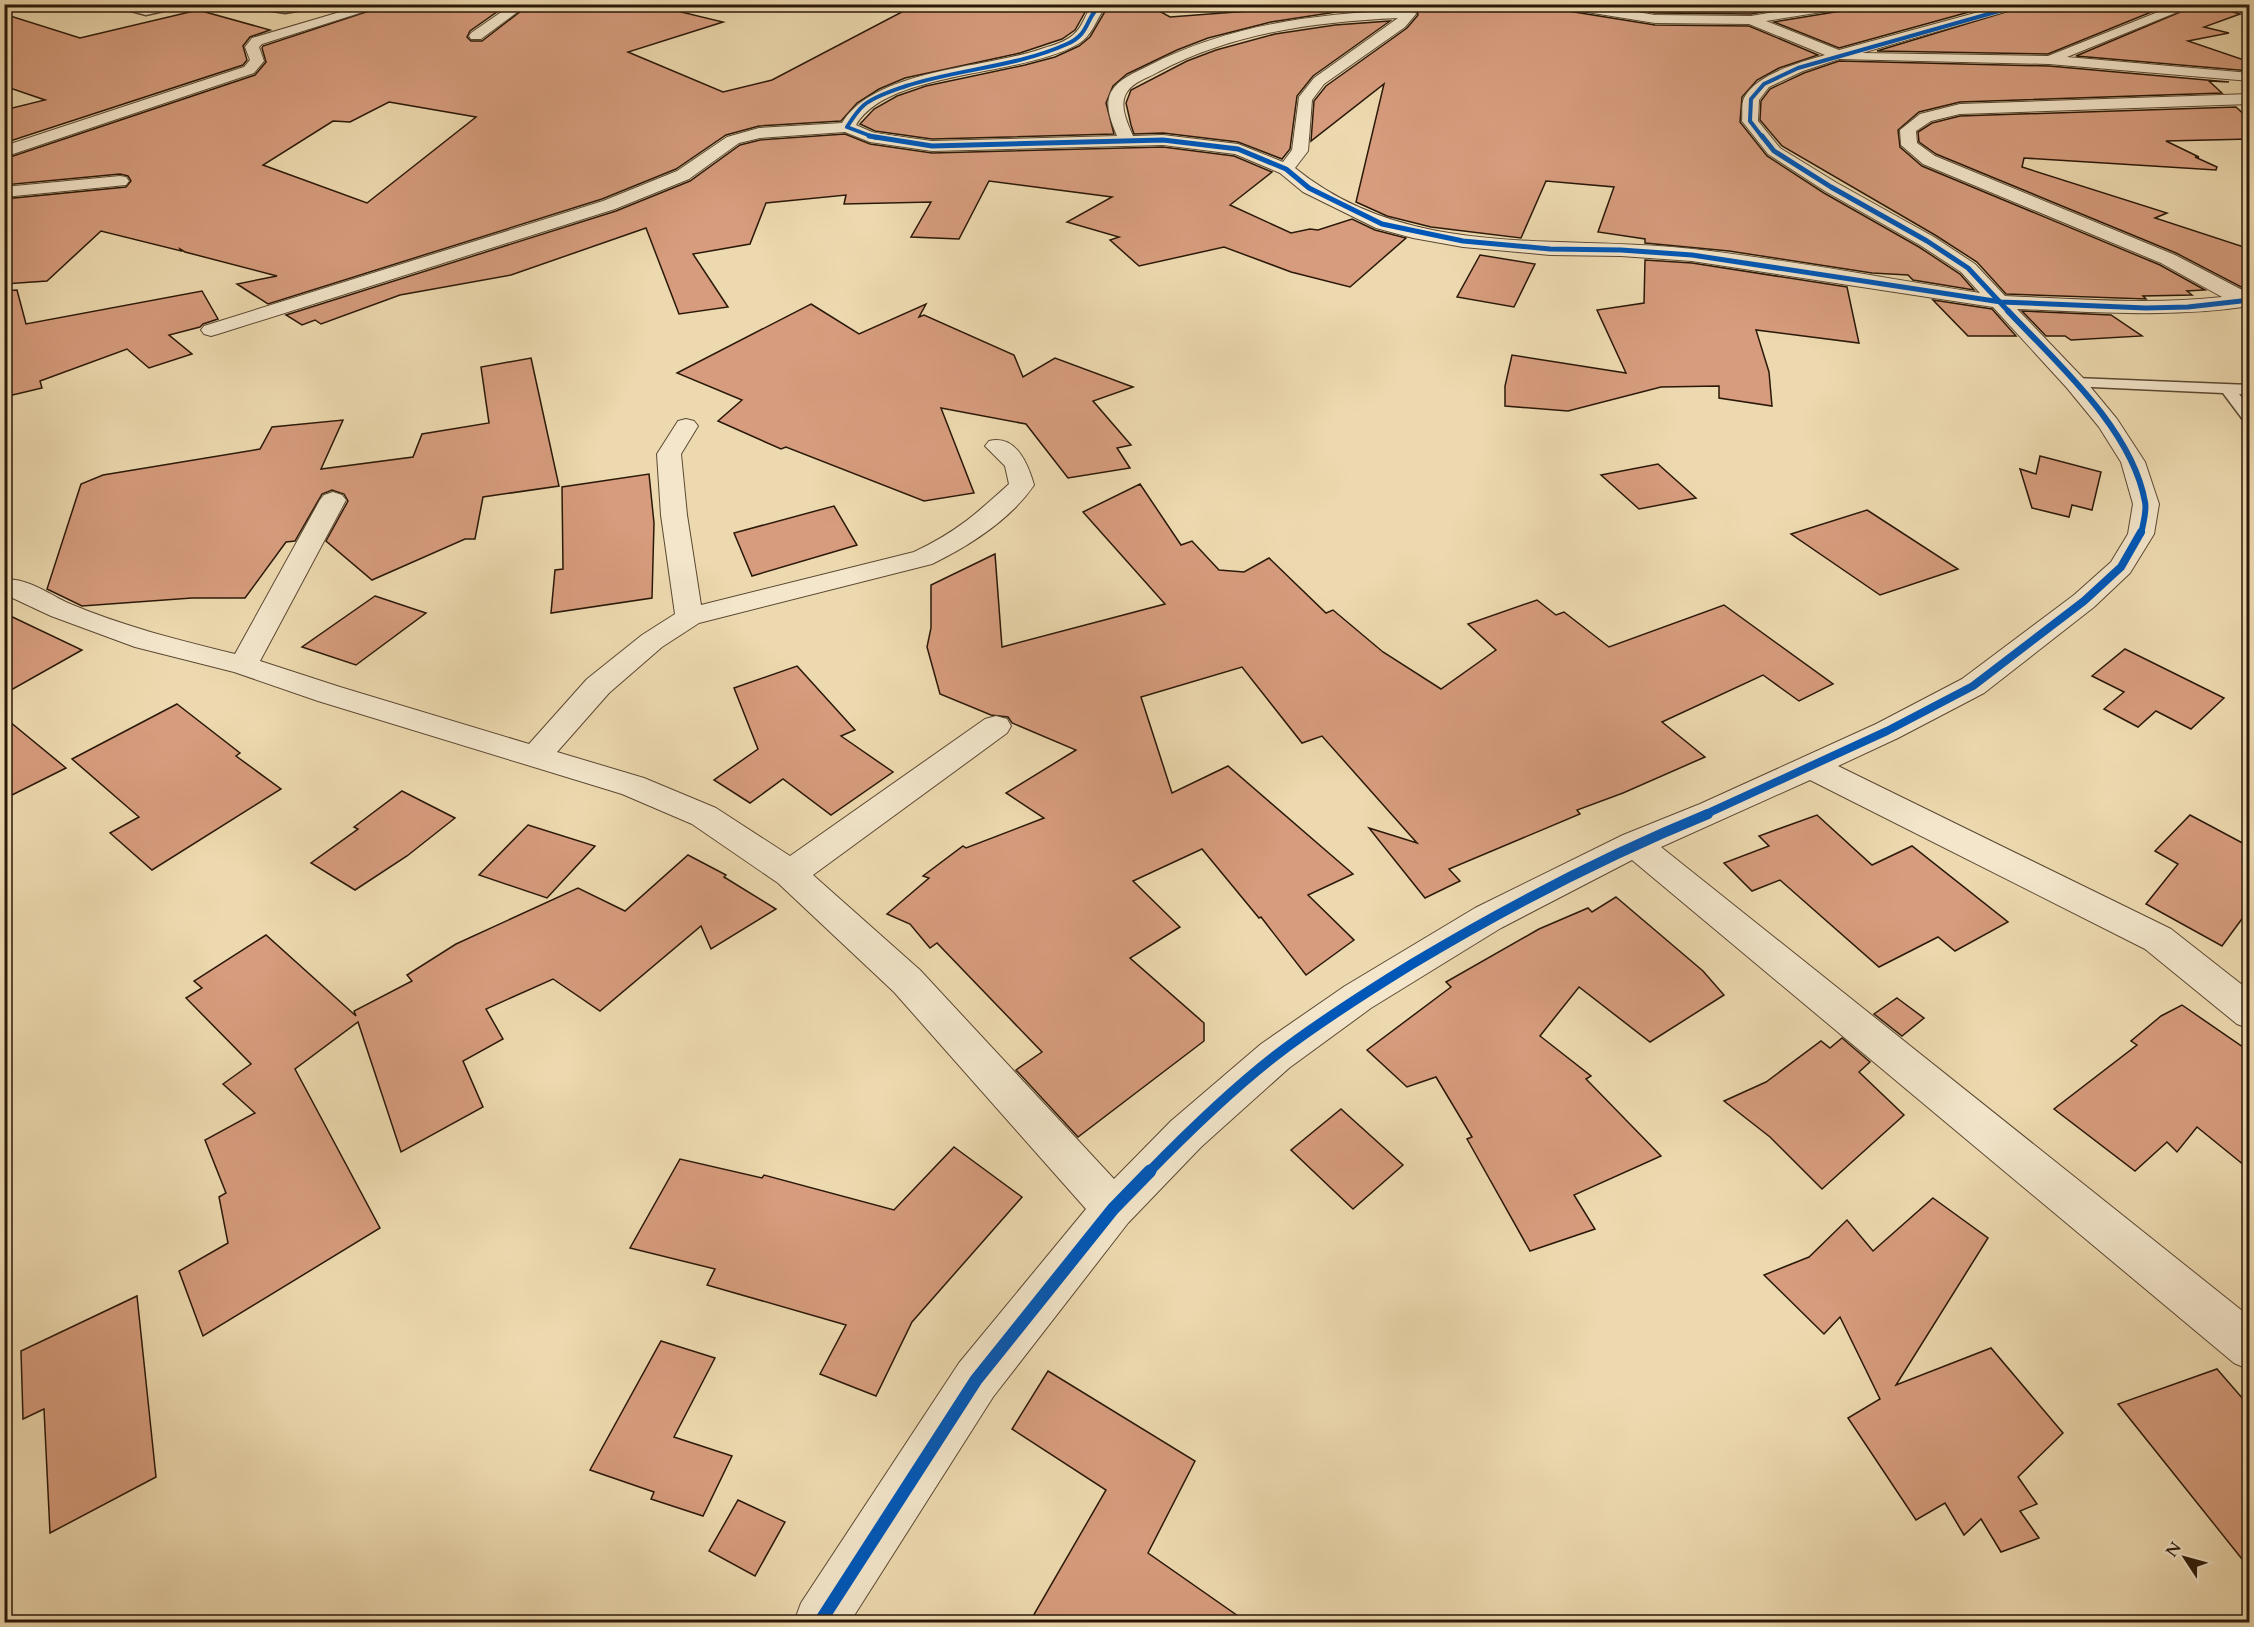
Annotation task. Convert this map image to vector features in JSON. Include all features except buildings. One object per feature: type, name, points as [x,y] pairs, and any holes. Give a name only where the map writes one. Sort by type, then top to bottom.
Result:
[{"type":"street","points":[[4,152],[205,82],[249,70],[257,61],[252,47],[256,40],[382,4]]},
{"type":"street","points":[[476,36],[522,4]]},
{"type":"street","points":[[847,127],[854,114],[870,101],[896,90],[953,74],[1026,58],[1076,40],[1086,30],[1095,8],[1102,4]]},
{"type":"street","points":[[1562,4],[1655,19],[1751,20],[1847,4]]},
{"type":"street","points":[[820,1623],[975,1380],[1113,1209],[1186,1134],[1275,1056],[1358,997],[1488,918],[1635,844],[1712,812],[1887,731],[1973,686],[2084,601],[2121,567],[2141,534],[2146,504],[2133,462],[2109,424],[2075,383],[1968,268],[1877,211],[1831,187],[1774,151],[1750,121],[1751,99],[1764,84],[1798,68],[2024,4]]},
{"type":"street","points":[[2049,60],[2190,4]]},
{"type":"street","points":[[2228,4],[2250,10]]},
{"type":"street","points":[[1127,140],[1116,103],[1119,91],[1130,81],[1205,45],[1278,24],[1408,9]]},
{"type":"street","points":[[1286,169],[1300,151],[1304,99],[1320,81],[1400,24],[1408,9]]},
{"type":"street","points":[[1751,20],[1838,55],[2049,60],[2250,77]]},
{"type":"street","points":[[2247,300],[2168,259],[1929,160],[1909,146],[1908,130],[1916,121],[1930,114],[1960,110],[2250,99]]},
{"type":"street","points":[[211,330],[609,205],[683,175],[733,140],[759,133],[847,127],[870,137],[932,146],[1127,140],[1200,143],[1238,150],[1286,169],[1309,188],[1382,224],[1463,241],[1550,249],[1621,250],[1692,255],[2001,302],[2188,308],[2247,300]]},
{"type":"street","points":[[4,162],[29,145]]},
{"type":"street","points":[[4,192],[120,181]]},
{"type":"street","points":[[686,426],[669,454],[674,515],[689,617]]},
{"type":"street","points":[[537,755],[598,686],[652,641],[689,617],[923,558],[954,543],[979,526],[1022,485],[1016,463],[997,446]]},
{"type":"street","points":[[243,665],[333,500]]},
{"type":"street","points":[[11,587],[61,610],[145,641],[243,665],[393,714],[537,755],[633,786],[704,816],[790,874],[907,981],[1113,1209]]},
{"type":"street","points":[[790,874],[996,726]]},
{"type":"street","points":[[1810,766],[2158,939],[2250,1013]]},
{"type":"street","points":[[1635,844],[2250,1347]]},
{"type":"lane","points":[[109,4],[146,12],[189,4]]},
{"type":"lane","points":[[233,4],[285,10],[334,4]]},
{"type":"lane","points":[[2075,383],[2250,390]]},
{"type":"lane","points":[[2227,389],[2250,418]]},
{"type":"cycle path","points":[[1102,4],[1096,9],[1083,34],[1069,43],[1040,55],[942,76],[895,90],[864,105],[847,127],[870,137],[932,146],[1163,140],[1238,149],[1286,169],[1309,188],[1382,224],[1463,241],[1550,249],[1621,250],[1692,255],[2001,302],[2146,308],[2188,307],[2250,300]]},
{"type":"cycle path","points":[[820,1622],[976,1380],[1113,1209],[1186,1134],[1275,1056],[1358,997],[1488,918],[1635,844],[1712,812],[1887,731],[1973,686],[2084,601],[2121,567],[2141,534],[2146,504],[2133,462],[2109,424],[2075,383],[1968,268],[1927,241],[1831,187],[1774,151],[1750,121],[1751,99],[1764,84],[1798,68],[2024,4]]}]
